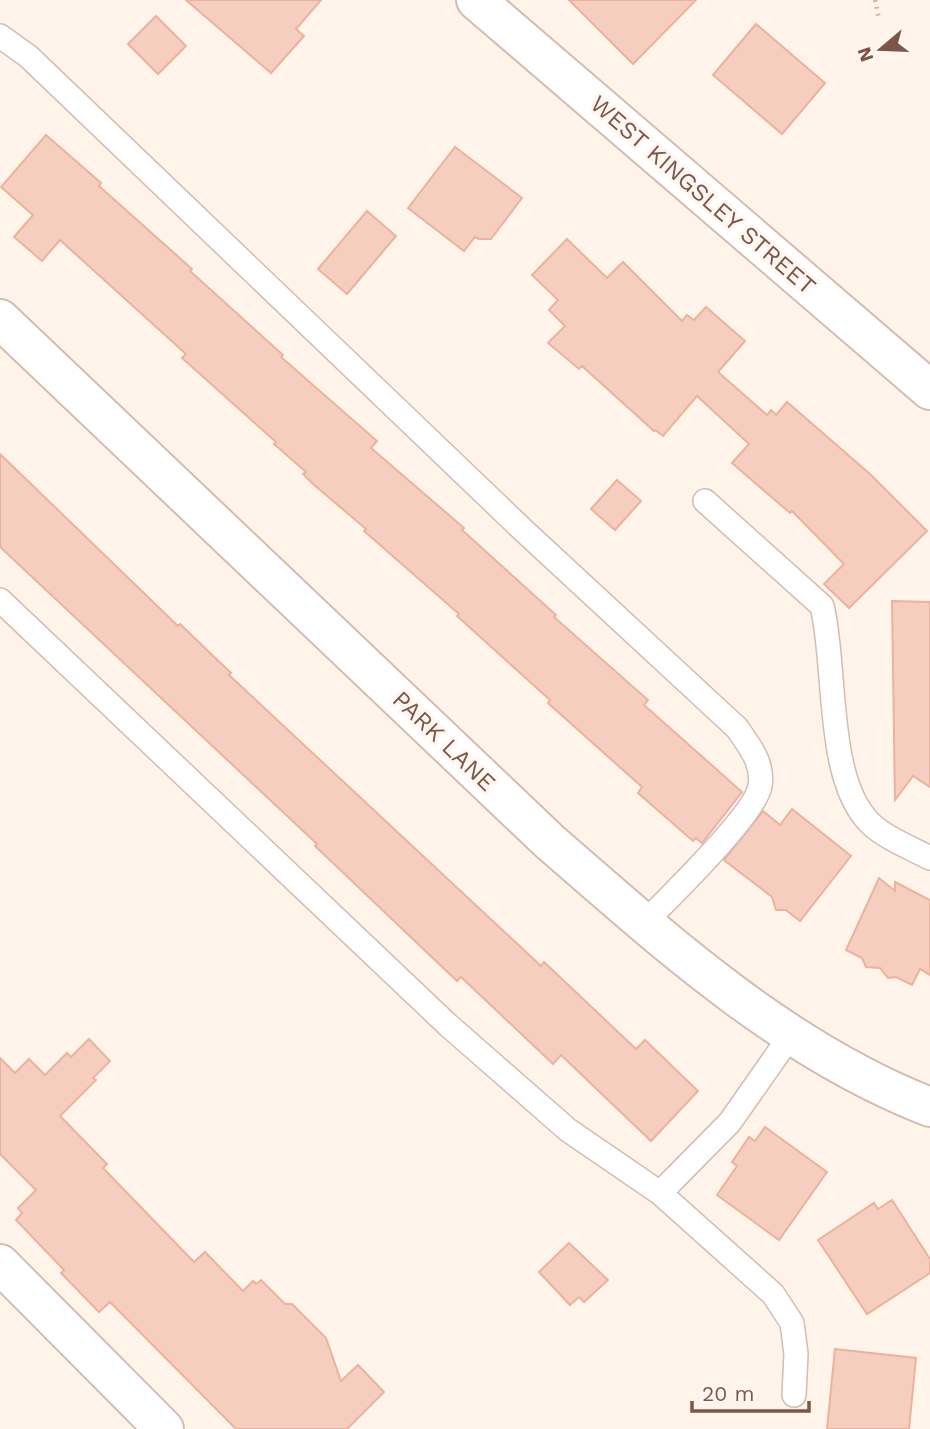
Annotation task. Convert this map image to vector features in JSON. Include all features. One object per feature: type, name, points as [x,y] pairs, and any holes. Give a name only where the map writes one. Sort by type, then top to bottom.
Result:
[{"type":"street","name":"WEST KINGSLEY STREET","points":[[476,0],[930,390]]},
{"type":"street","name":"PARK LANE","points":[[0,318],[550,841],[645,922],[711,976],[791,1035],[843,1068],[930,1107]]},
{"type":"street","points":[[0,1264],[164,1429]]},
{"type":"lane","points":[[0,36],[28,56],[522,529],[737,728],[760,762],[760,788],[743,817],[645,922]]},
{"type":"lane","points":[[705,501],[822,606],[827,629],[837,740],[844,776],[857,804],[870,823],[930,858]]},
{"type":"lane","points":[[0,600],[448,1025],[568,1130],[660,1193],[773,1294],[792,1323],[796,1354],[794,1395]]},
{"type":"lane","points":[[660,1193],[730,1122],[791,1035]]},
{"type":"path","points":[[875,0],[879,19]]},
{"type":"building","points":[[186,0],[321,0],[296,29],[304,36],[271,73]]},
{"type":"building","points":[[569,0],[696,0],[633,64]]},
{"type":"building","points":[[156,16],[186,46],[158,74],[128,44]]},
{"type":"building","points":[[756,24],[825,83],[782,134],[713,75]]},
{"type":"building","points":[[46,135],[101,183],[99,186],[192,269],[190,271],[283,355],[281,357],[377,441],[371,448],[464,528],[462,530],[556,615],[554,617],[648,700],[644,705],[742,792],[702,843],[696,838],[693,841],[638,793],[642,787],[548,703],[550,700],[457,616],[459,614],[313,484],[303,474],[306,472],[274,444],[276,442],[182,358],[186,354],[60,240],[42,261],[14,237],[33,215],[1,187]]},
{"type":"building","points":[[455,147],[522,198],[491,239],[475,237],[464,251],[408,208]]},
{"type":"building","points":[[367,211],[396,236],[347,294],[318,269]]},
{"type":"building","points":[[567,239],[607,278],[623,262],[682,321],[687,315],[694,320],[706,307],[745,341],[718,372],[767,415],[771,410],[776,415],[787,402],[870,474],[927,531],[849,608],[824,584],[844,564],[792,511],[790,513],[732,463],[749,444],[697,396],[663,436],[654,431],[582,366],[579,369],[548,343],[565,326],[549,310],[558,300],[532,275]]},
{"type":"building","points":[[0,454],[178,626],[180,624],[231,673],[229,675],[541,966],[544,962],[636,1049],[645,1040],[698,1091],[651,1141],[561,1055],[553,1064],[461,977],[457,981],[315,846],[317,844],[0,547]]},
{"type":"building","points":[[617,480],[641,501],[615,530],[591,509]]},
{"type":"building","points":[[892,601],[930,602],[930,787],[913,776],[895,800]]},
{"type":"building","points":[[792,809],[851,856],[800,921],[786,910],[776,910],[772,897],[724,860],[763,811],[780,825]]},
{"type":"building","points":[[879,878],[895,891],[895,882],[930,900],[930,975],[920,969],[912,985],[896,977],[888,978],[880,968],[866,967],[862,958],[846,950]]},
{"type":"building","points":[[89,1039],[110,1061],[93,1078],[96,1080],[60,1116],[107,1164],[103,1168],[194,1262],[205,1252],[243,1291],[253,1281],[256,1284],[261,1280],[285,1304],[292,1304],[326,1338],[341,1381],[358,1365],[384,1392],[347,1429],[236,1429],[110,1302],[99,1312],[61,1273],[64,1270],[16,1220],[22,1213],[18,1208],[36,1190],[0,1154],[0,1058],[15,1073],[29,1059],[45,1075],[67,1053],[71,1057]]},
{"type":"building","points":[[765,1127],[827,1172],[779,1240],[717,1195],[737,1166],[732,1162],[749,1137],[755,1141]]},
{"type":"building","points":[[892,1200],[930,1259],[930,1273],[867,1314],[818,1240],[874,1203],[878,1209]]},
{"type":"building","points":[[569,1243],[608,1280],[584,1302],[579,1297],[570,1305],[539,1272]]},
{"type":"building","points":[[835,1349],[916,1358],[909,1429],[827,1429]]}]
